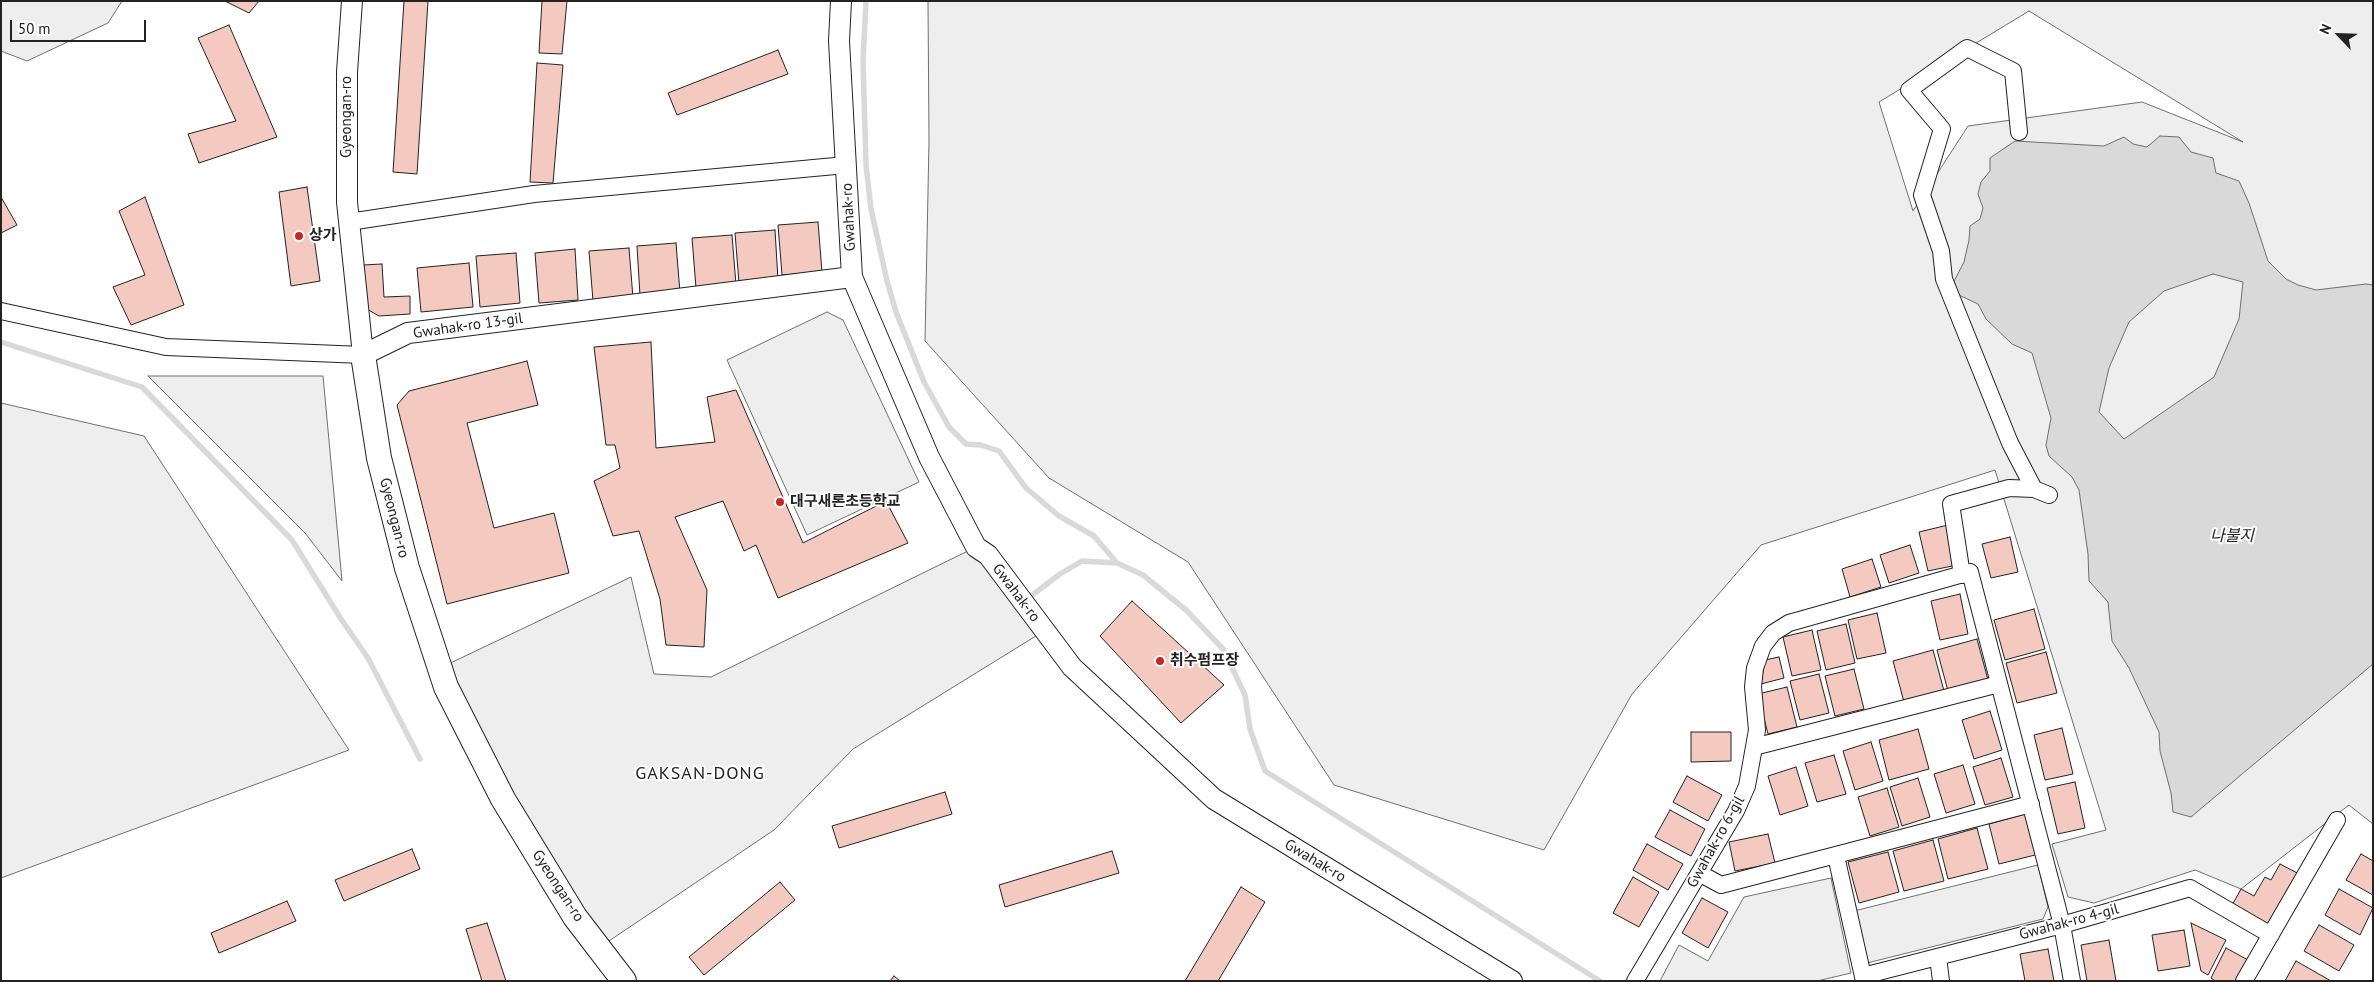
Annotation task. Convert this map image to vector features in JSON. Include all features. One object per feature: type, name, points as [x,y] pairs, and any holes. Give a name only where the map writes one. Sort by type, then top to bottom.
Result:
[{"type":"main road","name":"Gyeongan-ro","points":[[363,355],[379,458],[407,568],[446,687],[503,799],[575,917],[624,981]]},
{"type":"street","name":"Gyeongan-ro","points":[[352,1],[347,72],[346,202],[363,355]]},
{"type":"street","name":"Gwahak-ro","points":[[840,1],[839,41],[852,277],[929,457],[976,547],[988,556],[1072,667],[1214,799],[1512,981]]},
{"type":"street","points":[[2019,132],[2013,71],[1968,48],[1909,90],[1942,129],[1922,195],[1942,251],[1944,279],[2010,443],[2041,492],[2009,488],[1951,504],[1966,574],[1999,684],[2062,925],[2072,981]]},
{"type":"street","points":[[348,222],[534,194],[846,165]]},
{"type":"street","name":"Gwahak-ro 13-gil","points":[[1,311],[166,347],[363,355],[408,333],[852,277]]},
{"type":"street","name":"Gwahak-ro 6-gil","points":[[1635,981],[1736,811],[1747,786],[1756,730],[1753,688],[1755,668],[1762,646],[1773,633],[1789,623],[1966,574]]},
{"type":"street","points":[[1754,747],[1999,684]]},
{"type":"street","points":[[1699,873],[1721,885],[2031,804]]},
{"type":"street","points":[[2244,981],[2338,820]]},
{"type":"street","points":[[1836,856],[1863,978]]},
{"type":"street","name":"Gwahak-ro 4-gil","points":[[1863,978],[2062,925],[2190,888],[2271,935]]},
{"type":"street","points":[[1938,957],[1941,981]]},
{"type":"shaded area","points":[[1,1],[122,1],[108,23],[27,61],[1,51]]},
{"type":"shaded area","points":[[928,1],[2373,1],[2373,824],[2349,805],[2241,889],[2195,870],[2094,903],[2068,897],[2052,844],[2106,830],[1995,470],[1761,545],[1632,694],[1544,850],[1334,785],[1188,562],[1049,478],[925,341],[929,141]],"holes":[[[2029,11],[2243,142],[2142,102],[1968,126],[1913,211],[1879,102]]]},
{"type":"shaded area","points":[[827,312],[843,320],[919,482],[807,535],[727,360]]},
{"type":"shaded area","points":[[148,376],[323,376],[342,581],[305,533]]},
{"type":"shaded area","points":[[1,403],[144,436],[349,750],[1,878]]},
{"type":"shaded area","points":[[976,547],[1044,631],[853,749],[774,830],[600,947],[440,668],[631,577],[654,674],[711,677]]},
{"type":"shaded area","points":[[2038,865],[2048,907],[2043,919],[1867,963],[1854,911]]},
{"type":"shaded area","points":[[1831,878],[1851,973],[1817,981],[1660,981],[1679,945],[1708,961],[1744,897]]},
{"type":"water","name":"나불지","points":[[2160,136],[2179,137],[2191,152],[2213,158],[2216,173],[2239,181],[2249,203],[2268,261],[2286,279],[2298,285],[2316,290],[2366,284],[2373,285],[2373,664],[2191,817],[2173,812],[2171,793],[2160,751],[2159,732],[2129,668],[2112,641],[2108,602],[2089,581],[2088,554],[2079,490],[2072,477],[2049,456],[2046,445],[2051,418],[2032,353],[2012,344],[1986,319],[1978,304],[1959,295],[1952,285],[1964,262],[1970,226],[1980,219],[1983,208],[1978,194],[1981,182],[1990,171],[1990,158],[2015,141],[2104,146],[2124,137],[2133,144],[2147,147]],"holes":[[[2213,274],[2243,282],[2239,319],[2214,377],[2124,439],[2099,412],[2109,368],[2129,322],[2164,291]]]},
{"type":"building","points":[[225,1],[259,1],[249,13]]},
{"type":"building","points":[[404,1],[428,1],[417,174],[393,172]]},
{"type":"building","points":[[542,1],[567,1],[562,54],[539,53]]},
{"type":"building","points":[[229,25],[277,137],[199,163],[188,134],[236,121],[198,38]]},
{"type":"building","points":[[778,50],[788,74],[677,115],[668,93]]},
{"type":"building","points":[[537,63],[563,65],[553,183],[530,182]]},
{"type":"building","name":"상가","points":[[307,187],[320,281],[291,286],[279,192]]},
{"type":"building","points":[[1,197],[17,225],[1,233]]},
{"type":"building","points":[[145,197],[184,305],[131,325],[113,287],[145,275],[119,211]]},
{"type":"building","points":[[818,222],[822,272],[782,275],[778,225]]},
{"type":"building","points":[[775,230],[778,280],[739,283],[735,233]]},
{"type":"building","points":[[732,235],[736,285],[696,288],[692,238]]},
{"type":"building","points":[[676,243],[680,293],[640,296],[637,246]]},
{"type":"building","points":[[629,248],[633,298],[593,301],[589,251]]},
{"type":"building","points":[[575,249],[578,300],[539,303],[535,253]]},
{"type":"building","points":[[516,253],[520,303],[480,307],[476,256]]},
{"type":"building","points":[[469,263],[473,307],[421,312],[417,268]]},
{"type":"building","points":[[382,264],[384,297],[410,296],[410,314],[379,316],[365,308],[363,265]]},
{"type":"building","points":[[651,342],[656,448],[715,442],[707,397],[736,390],[803,543],[886,501],[908,543],[778,598],[756,545],[744,551],[723,501],[675,517],[707,590],[704,647],[666,645],[660,599],[639,531],[613,536],[594,481],[620,468],[615,445],[606,445],[594,347]]},
{"type":"building","points":[[527,361],[538,405],[467,423],[494,528],[554,513],[569,573],[447,604],[397,405],[409,391]]},
{"type":"building","points":[[1948,525],[1957,565],[1928,571],[1919,532]]},
{"type":"building","points":[[2010,537],[2018,572],[1991,578],[1982,544]]},
{"type":"building","points":[[1910,545],[1919,573],[1889,583],[1880,555]]},
{"type":"building","points":[[1872,559],[1881,587],[1850,597],[1842,569]]},
{"type":"building","points":[[1960,594],[1968,634],[1940,640],[1931,601]]},
{"type":"building","name":"취수펌프장","points":[[1132,601],[1224,685],[1181,723],[1100,636]]},
{"type":"building","points":[[2034,609],[2045,649],[2005,660],[1994,620]]},
{"type":"building","points":[[1877,613],[1886,653],[1857,659],[1848,620]]},
{"type":"building","points":[[1846,624],[1855,663],[1826,670],[1817,631]]},
{"type":"building","points":[[1812,630],[1821,670],[1792,676],[1783,637]]},
{"type":"building","points":[[1977,639],[1988,680],[1948,691],[1937,650]]},
{"type":"building","points":[[1933,650],[1944,691],[1904,702],[1893,661]]},
{"type":"building","points":[[2046,652],[2057,693],[2017,703],[2006,663]]},
{"type":"building","points":[[1779,657],[1784,678],[1761,684],[1765,660]]},
{"type":"building","points":[[1854,669],[1864,709],[1835,716],[1825,676]]},
{"type":"building","points":[[1819,674],[1829,713],[1800,720],[1790,681]]},
{"type":"building","points":[[1787,687],[1797,727],[1768,734],[1758,694]]},
{"type":"building","points":[[1990,711],[2002,750],[1974,759],[1962,720]]},
{"type":"building","points":[[2062,728],[2073,774],[2045,780],[2034,735]]},
{"type":"building","points":[[1918,729],[1929,769],[1889,780],[1879,740]]},
{"type":"building","points":[[1691,732],[1731,732],[1731,761],[1691,762]]},
{"type":"building","points":[[1871,742],[1883,781],[1855,790],[1843,751]]},
{"type":"building","points":[[1834,755],[1846,794],[1817,802],[1805,763]]},
{"type":"building","points":[[2001,758],[2013,797],[1985,805],[1973,767]]},
{"type":"building","points":[[1963,765],[1975,804],[1946,813],[1934,774]]},
{"type":"building","points":[[1796,767],[1808,806],[1780,815],[1768,776]]},
{"type":"building","points":[[1687,776],[1722,795],[1708,821],[1673,802]]},
{"type":"building","points":[[1918,778],[1930,817],[1902,826],[1890,787]]},
{"type":"building","points":[[2075,782],[2085,828],[2058,834],[2047,788]]},
{"type":"building","points":[[1887,788],[1899,827],[1870,836],[1858,797]]},
{"type":"building","points":[[945,792],[952,814],[839,848],[832,826]]},
{"type":"building","points":[[1670,810],[1705,829],[1691,856],[1655,837]]},
{"type":"building","points":[[2029,813],[2039,854],[1999,864],[1989,824]]},
{"type":"building","points":[[1977,828],[1988,869],[1948,879],[1938,839]]},
{"type":"building","points":[[1768,834],[1775,863],[1735,871],[1729,842]]},
{"type":"building","points":[[1933,840],[1944,881],[1904,891],[1893,851]]},
{"type":"building","points":[[1647,844],[1683,864],[1668,890],[1633,870]]},
{"type":"building","points":[[412,849],[420,869],[344,901],[335,880]]},
{"type":"building","points":[[1112,851],[1119,873],[1005,907],[999,885]]},
{"type":"building","points":[[1888,852],[1899,892],[1859,903],[1848,862]]},
{"type":"building","points":[[2361,854],[2373,861],[2373,895],[2346,880]]},
{"type":"building","points":[[2280,864],[2301,875],[2270,931],[2230,909],[2241,889],[2254,896],[2265,877],[2271,880]]},
{"type":"building","points":[[1633,877],[1659,892],[1639,927],[1613,913]]},
{"type":"building","points":[[780,882],[795,900],[704,975],[689,957]]},
{"type":"building","points":[[1241,887],[1265,902],[1218,981],[1185,981]]},
{"type":"building","points":[[2339,889],[2373,908],[2360,935],[2325,915]]},
{"type":"building","points":[[1702,898],[1728,912],[1708,948],[1682,933]]},
{"type":"building","points":[[287,901],[296,921],[219,953],[211,933]]},
{"type":"building","points":[[487,923],[506,981],[482,981],[466,929]]},
{"type":"building","points":[[2191,923],[2226,940],[2208,975],[2201,971]]},
{"type":"building","points":[[2319,925],[2354,945],[2339,971],[2304,951]]},
{"type":"building","points":[[2184,930],[2190,966],[2158,971],[2152,935]]},
{"type":"building","points":[[2109,940],[2116,981],[2087,981],[2081,945]]},
{"type":"building","points":[[2226,948],[2248,960],[2237,981],[2215,981],[2211,978]]},
{"type":"building","points":[[2048,949],[2054,981],[2025,981],[2020,954]]},
{"type":"building","points":[[2296,961],[2331,981],[2285,981]]},
{"type":"building","points":[[894,976],[900,981],[890,981]]},
{"type":"waterway","points":[[866,1],[863,61],[866,165],[871,209],[896,312],[924,382],[949,427],[966,444],[981,445],[999,451],[1026,488],[1059,516],[1094,536],[1117,563],[1143,575],[1186,610],[1223,649],[1245,695],[1250,729],[1265,771],[1600,981]]},
{"type":"waterway","points":[[1,342],[142,387],[292,540],[341,619],[368,658],[420,759]]},
{"type":"waterway","points":[[1027,599],[1060,574],[1082,561],[1117,563]]},
{"type":"place","name":"상가","points":[[299,236]]},
{"type":"place","name":"대구새론초등학교","points":[[780,502]]},
{"type":"place","name":"취수펌프장","points":[[1160,661]]},
{"type":"district","name":"GAKSAN-DONG","points":[[700,774]]}]
